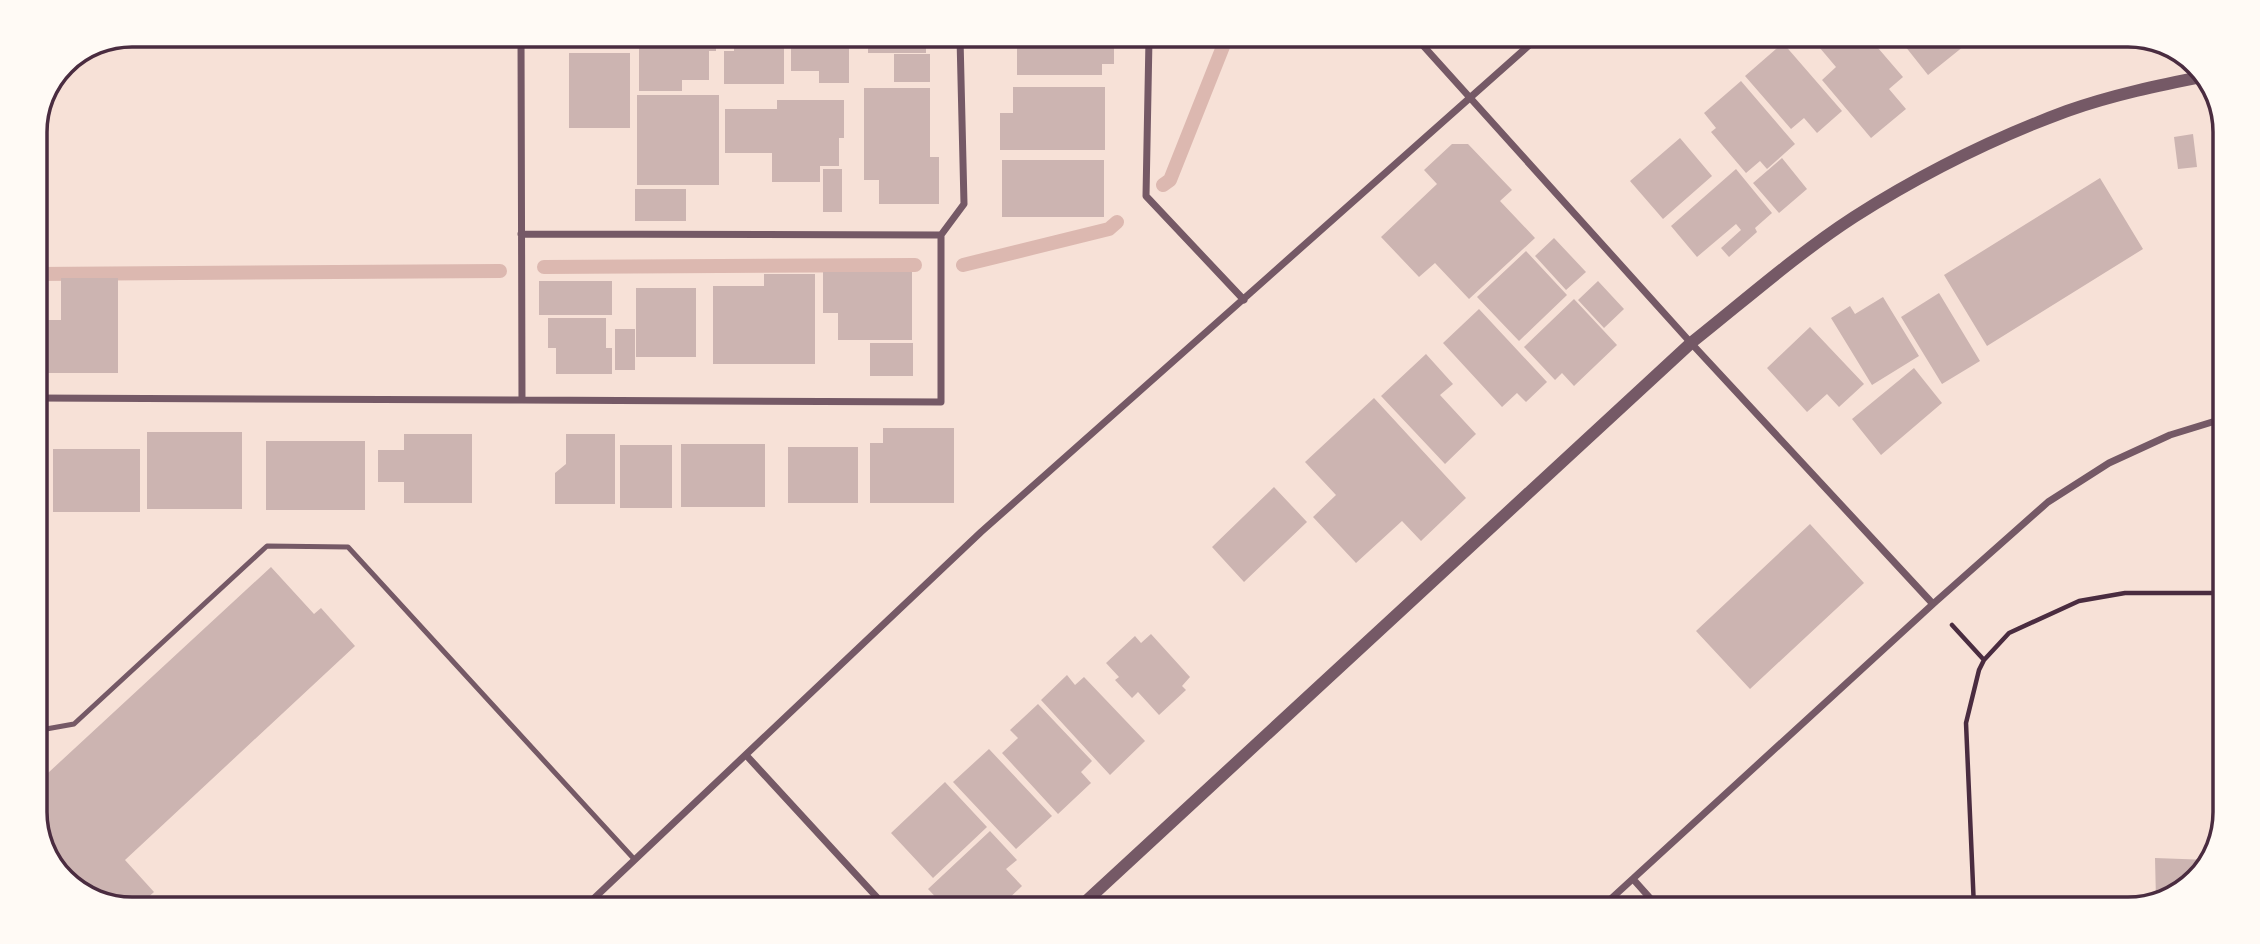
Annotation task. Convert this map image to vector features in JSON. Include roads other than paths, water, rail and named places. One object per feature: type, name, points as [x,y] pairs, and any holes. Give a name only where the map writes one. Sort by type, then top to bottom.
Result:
[{"type":"street","points":[[521,47],[522,400]]},
{"type":"street","points":[[47,398],[942,402],[941,235],[964,204],[960,47]]},
{"type":"street","points":[[1149,47],[1146,196],[1244,300]]},
{"type":"street","points":[[1424,47],[1691,343],[1933,604]]},
{"type":"street","points":[[595,897],[981,532],[1527,47]]},
{"type":"street","points":[[1091,897],[1691,343],[1798,258],[1854,217],[1990,142],[2069,110],[2194,79]]},
{"type":"street","points":[[521,234],[941,235]]},
{"type":"street","points":[[1613,897],[2048,502],[2099,470],[2170,435],[2213,422]]},
{"type":"street","points":[[746,755],[877,897]]},
{"type":"street","points":[[1633,879],[1649,897]]},
{"type":"lane","points":[[47,729],[74,724],[267,545],[348,547],[635,860]]},
{"type":"waterway","points":[[1163,185],[1170,180],[1223,47]]},
{"type":"waterway","points":[[963,265],[1109,229],[1117,222]]},
{"type":"waterway","points":[[544,267],[915,265]]},
{"type":"waterway","points":[[47,274],[500,271]]}]
